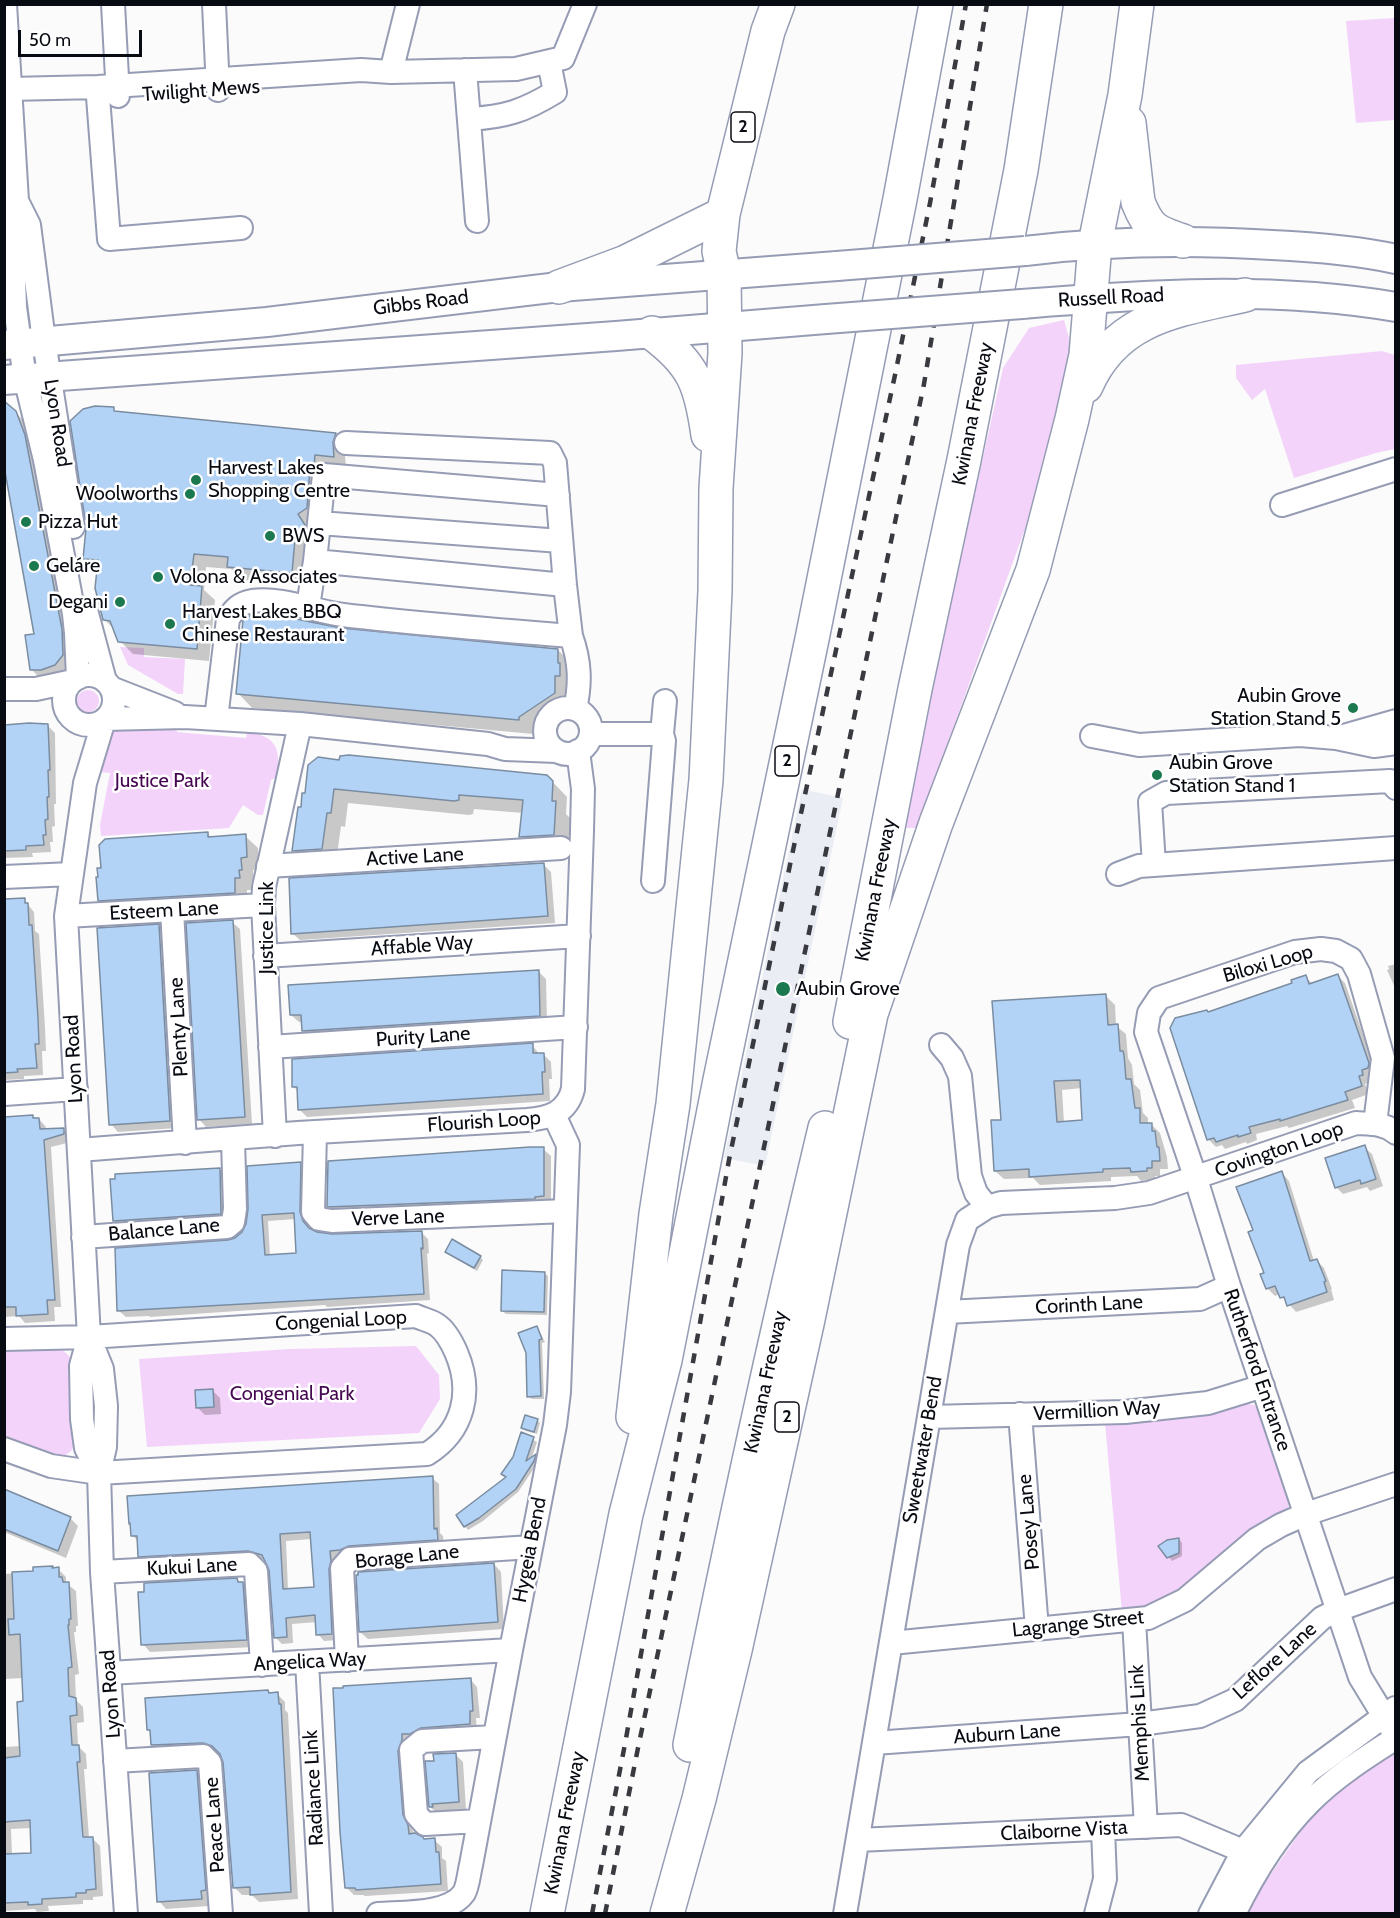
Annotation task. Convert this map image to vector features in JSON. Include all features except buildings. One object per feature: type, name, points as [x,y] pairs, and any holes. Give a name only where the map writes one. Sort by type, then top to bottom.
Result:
[{"type":"highway","name":"2","points":[[626,1514],[625,1484],[656,1214],[673,1104],[706,780],[715,591],[716,488],[725,327],[724,275],[719,251],[723,214],[762,53],[778,4]]},
{"type":"highway","name":"Kwinana Freeway","points":[[547,1914],[626,1514],[665,1360],[898,210],[936,4]]},
{"type":"highway","name":"Kwinana Freeway","points":[[657,1914],[720,1594],[777,1329],[847,1040],[915,689],[964,460],[1021,170],[1046,4]]},
{"type":"highway","name":"2","points":[[667,1914],[699,1799],[735,1650],[808,1319],[871,1014],[936,822],[1033,570],[1072,419],[1086,355],[1095,244],[1125,94],[1137,4]]},
{"type":"highway","points":[[1125,94],[1138,202],[1146,221],[1156,232],[1183,242]]},
{"type":"highway","points":[[559,287],[626,262],[723,214]]},
{"type":"highway","points":[[1072,419],[1090,377],[1106,351],[1122,335],[1139,324],[1167,313],[1245,295]]},
{"type":"highway","points":[[652,333],[686,362],[697,383],[705,412],[716,488]]},
{"type":"main road","points":[[1095,244],[1183,242],[1305,247],[1351,251],[1395,259]]},
{"type":"main road","name":"Gibbs Road","points":[[23,343],[267,322],[559,287],[1095,244]]},
{"type":"main road","name":"Russell Road","points":[[725,327],[1091,298],[1194,294],[1309,298],[1395,308]]},
{"type":"main road","points":[[26,378],[725,327]]},
{"type":"street","name":"Lyon Road","points":[[5,4],[18,201],[12,225],[15,307],[23,343],[26,378],[59,526],[76,633],[76,679]]},
{"type":"street","points":[[113,4],[109,239],[241,228]]},
{"type":"street","points":[[214,4],[218,84]]},
{"type":"street","points":[[391,72],[408,4]]},
{"type":"street","name":"Twilight Mews","points":[[10,97],[111,93],[218,84],[361,81],[391,72],[516,69],[564,58],[585,4]]},
{"type":"street","points":[[469,119],[500,117],[532,106],[555,92],[549,62]]},
{"type":"street","points":[[465,70],[477,221]]},
{"type":"street","name":"Lyon Road","points":[[26,378],[90,631],[108,685]]},
{"type":"street","points":[[346,443],[550,453],[555,463],[571,636],[579,668],[579,691],[575,709]]},
{"type":"street","points":[[1282,505],[1395,469]]},
{"type":"street","points":[[308,607],[324,475],[558,495]]},
{"type":"street","points":[[319,523],[561,541]]},
{"type":"street","points":[[315,561],[565,585]]},
{"type":"street","points":[[216,719],[228,619],[234,608],[255,600],[284,602],[333,614],[391,621],[571,636]]},
{"type":"street","points":[[6,689],[36,689],[92,675],[108,685],[184,717]]},
{"type":"street","points":[[72,716],[65,694],[76,679]]},
{"type":"street","points":[[104,720],[114,704],[108,685]]},
{"type":"street","points":[[6,689],[91,725],[104,720],[184,717],[300,724],[488,744],[505,749],[575,746],[662,734]]},
{"type":"street","points":[[653,881],[665,701]]},
{"type":"street","points":[[488,744],[526,735],[546,723],[555,712],[568,708],[575,709],[589,722],[575,746]]},
{"type":"street","name":"Lyon Road","points":[[72,716],[84,757],[85,783]]},
{"type":"street","name":"Lyon Road","points":[[104,720],[85,783],[66,916],[89,1336],[102,1369],[106,1406],[105,1447],[99,1473],[102,1572],[126,1914]]},
{"type":"street","points":[[1336,738],[1395,721]]},
{"type":"street","points":[[546,723],[547,742],[575,746]]},
{"type":"street","name":"Justice Link","points":[[275,1136],[263,905],[268,866],[300,724]]},
{"type":"street","points":[[1092,735],[1139,745],[1300,735],[1336,738],[1374,746],[1395,743]]},
{"type":"street","name":"Flourish Loop","points":[[79,1150],[527,1120],[554,1115],[570,1101],[573,1089],[583,789],[575,746]]},
{"type":"street","points":[[1154,865],[1150,802],[1166,793],[1390,781],[1395,788]]},
{"type":"street","name":"Active Lane","points":[[268,866],[561,848]]},
{"type":"street","points":[[1118,874],[1139,866],[1395,848]]},
{"type":"street","points":[[4,877],[72,874]]},
{"type":"street","name":"Esteem Lane","points":[[66,916],[263,905]]},
{"type":"street","name":"Plenty Lane","points":[[172,910],[185,1143]]},
{"type":"street","name":"Affable Way","points":[[265,956],[579,936]]},
{"type":"street","name":"Biloxi Loop","points":[[1159,999],[1295,952],[1321,949],[1336,951],[1351,959],[1359,974],[1383,1058],[1385,1129]]},
{"type":"street","name":"Rutherford Entrance","points":[[1159,999],[1149,1013],[1146,1032],[1360,1677],[1389,1712],[1395,1737]]},
{"type":"street","name":"Purity Lane","points":[[270,1047],[576,1027]]},
{"type":"street","points":[[941,1045],[952,1058],[960,1076],[970,1176],[976,1194],[987,1207],[1001,1203],[1115,1198],[1149,1193],[1196,1179]]},
{"type":"street","points":[[4,1094],[76,1089]]},
{"type":"street","name":"Hygeia Bend","points":[[378,1914],[435,1910],[451,1905],[464,1893],[480,1821],[494,1737],[555,1425],[559,1392],[568,1146],[554,1115]]},
{"type":"street","name":"Covington Loop","points":[[1196,1179],[1356,1123],[1385,1129]]},
{"type":"street","name":"Verve Lane","points":[[315,1133],[314,1212],[319,1219],[332,1221],[565,1211]]},
{"type":"street","name":"Balance Lane","points":[[83,1237],[227,1227],[233,1222],[235,1209],[233,1140]]},
{"type":"street","name":"Sweetwater Bend","points":[[845,1914],[958,1245],[967,1220],[987,1207]]},
{"type":"street","name":"Corinth Lane","points":[[947,1312],[1200,1299],[1229,1286]]},
{"type":"street","name":"Congenial Loop","points":[[4,1339],[416,1316],[438,1326],[451,1342],[463,1367],[465,1389],[461,1412],[451,1433],[441,1445],[427,1454],[99,1473],[51,1466],[4,1449]]},
{"type":"street","name":"Vermillion Way","points":[[929,1417],[1125,1412],[1208,1403],[1263,1386]]},
{"type":"street","name":"Posey Lane","points":[[1020,1414],[1037,1629]]},
{"type":"street","points":[[1306,1514],[1395,1484]]},
{"type":"street","name":"Lagrange Street","points":[[891,1643],[1148,1618],[1185,1600],[1257,1539],[1306,1514]]},
{"type":"street","name":"Borage Lane","points":[[347,1660],[342,1568],[351,1558],[531,1547]]},
{"type":"street","name":"Kukui Lane","points":[[102,1572],[249,1564],[256,1571],[262,1665]]},
{"type":"street","name":"Leflore Lane","points":[[1140,1724],[1200,1716],[1235,1700],[1322,1618],[1395,1589]]},
{"type":"street","name":"Memphis Link","points":[[1134,1620],[1146,1827]]},
{"type":"street","name":"Angelica Way","points":[[109,1673],[511,1650]]},
{"type":"street","name":"Radiance Link","points":[[307,1662],[321,1914]]},
{"type":"street","points":[[1210,1914],[1252,1857],[1308,1772],[1389,1712]]},
{"type":"street","name":"Auburn Lane","points":[[874,1743],[1140,1724]]},
{"type":"street","points":[[480,1821],[425,1824],[416,1814],[411,1750],[422,1741],[494,1737]]},
{"type":"street","points":[[1234,1914],[1252,1857],[1277,1839],[1310,1802],[1350,1768],[1395,1737]]},
{"type":"street","name":"Peace Lane","points":[[115,1761],[203,1756],[210,1763],[221,1914]]},
{"type":"street","name":"Claiborne Vista","points":[[858,1840],[1181,1825],[1252,1857]]},
{"type":"street","points":[[1096,1914],[1105,1879],[1104,1828]]},
{"type":"shaded area","points":[[802,789],[843,798],[765,1166],[724,1158]]},
{"type":"green space","points":[[1395,18],[1395,120],[1356,123],[1346,21]]},
{"type":"green space","points":[[1064,320],[1072,349],[1026,526],[917,828],[900,828],[1003,368],[1029,328]]},
{"type":"green space","points":[[1382,351],[1395,355],[1395,449],[1294,478],[1265,389],[1252,400],[1236,378],[1236,365]]},
{"type":"green space","points":[[120,647],[144,648],[144,657],[185,659],[183,694],[178,694],[128,665]]},
{"type":"green space","points":[[88,690],[96,693],[99,701],[96,709],[88,712],[80,709],[77,701],[80,693]]},
{"type":"green space","name":"Justice Park","points":[[176,725],[177,732],[246,738],[247,732],[271,741],[277,752],[277,777],[271,780],[263,815],[258,815],[243,805],[229,828],[101,836],[100,825],[110,773],[97,772],[105,738],[116,726]]},
{"type":"green space","points":[[4,1346],[59,1346],[72,1359],[77,1441],[71,1451],[62,1458],[5,1443]]},
{"type":"green space","name":"Congenial Park","points":[[416,1346],[439,1375],[440,1399],[419,1433],[147,1447],[139,1359],[289,1349]]},
{"type":"green space","points":[[1242,1403],[1254,1405],[1263,1415],[1291,1500],[1286,1513],[1206,1577],[1154,1608],[1122,1612],[1105,1423]]},
{"type":"green space","points":[[1395,1747],[1395,1913],[1247,1914],[1253,1900],[1314,1812]]},
{"type":"railway","points":[[592,1914],[625,1744],[729,1160],[895,375],[930,203],[966,4]]},
{"type":"railway","points":[[605,1914],[924,384],[987,4]]},
{"type":"place","name":"Harvest Lakes Shopping Centre","points":[[196,480]]},
{"type":"place","name":"Woolworths","points":[[190,494]]},
{"type":"place","name":"Pizza Hut","points":[[26,522]]},
{"type":"place","name":"BWS","points":[[270,536]]},
{"type":"place","name":"Geláre","points":[[34,566]]},
{"type":"place","name":"Volona & Associates","points":[[158,577]]},
{"type":"place","name":"Degani","points":[[120,602]]},
{"type":"place","name":"Harvest Lakes BBQ Chinese Restaurant","points":[[170,624]]},
{"type":"place","name":"Aubin Grove Station Stand 5","points":[[1353,708]]},
{"type":"place","name":"Aubin Grove Station Stand 1","points":[[1157,775]]},
{"type":"place","name":"Aubin Grove","points":[[783,989]]}]
